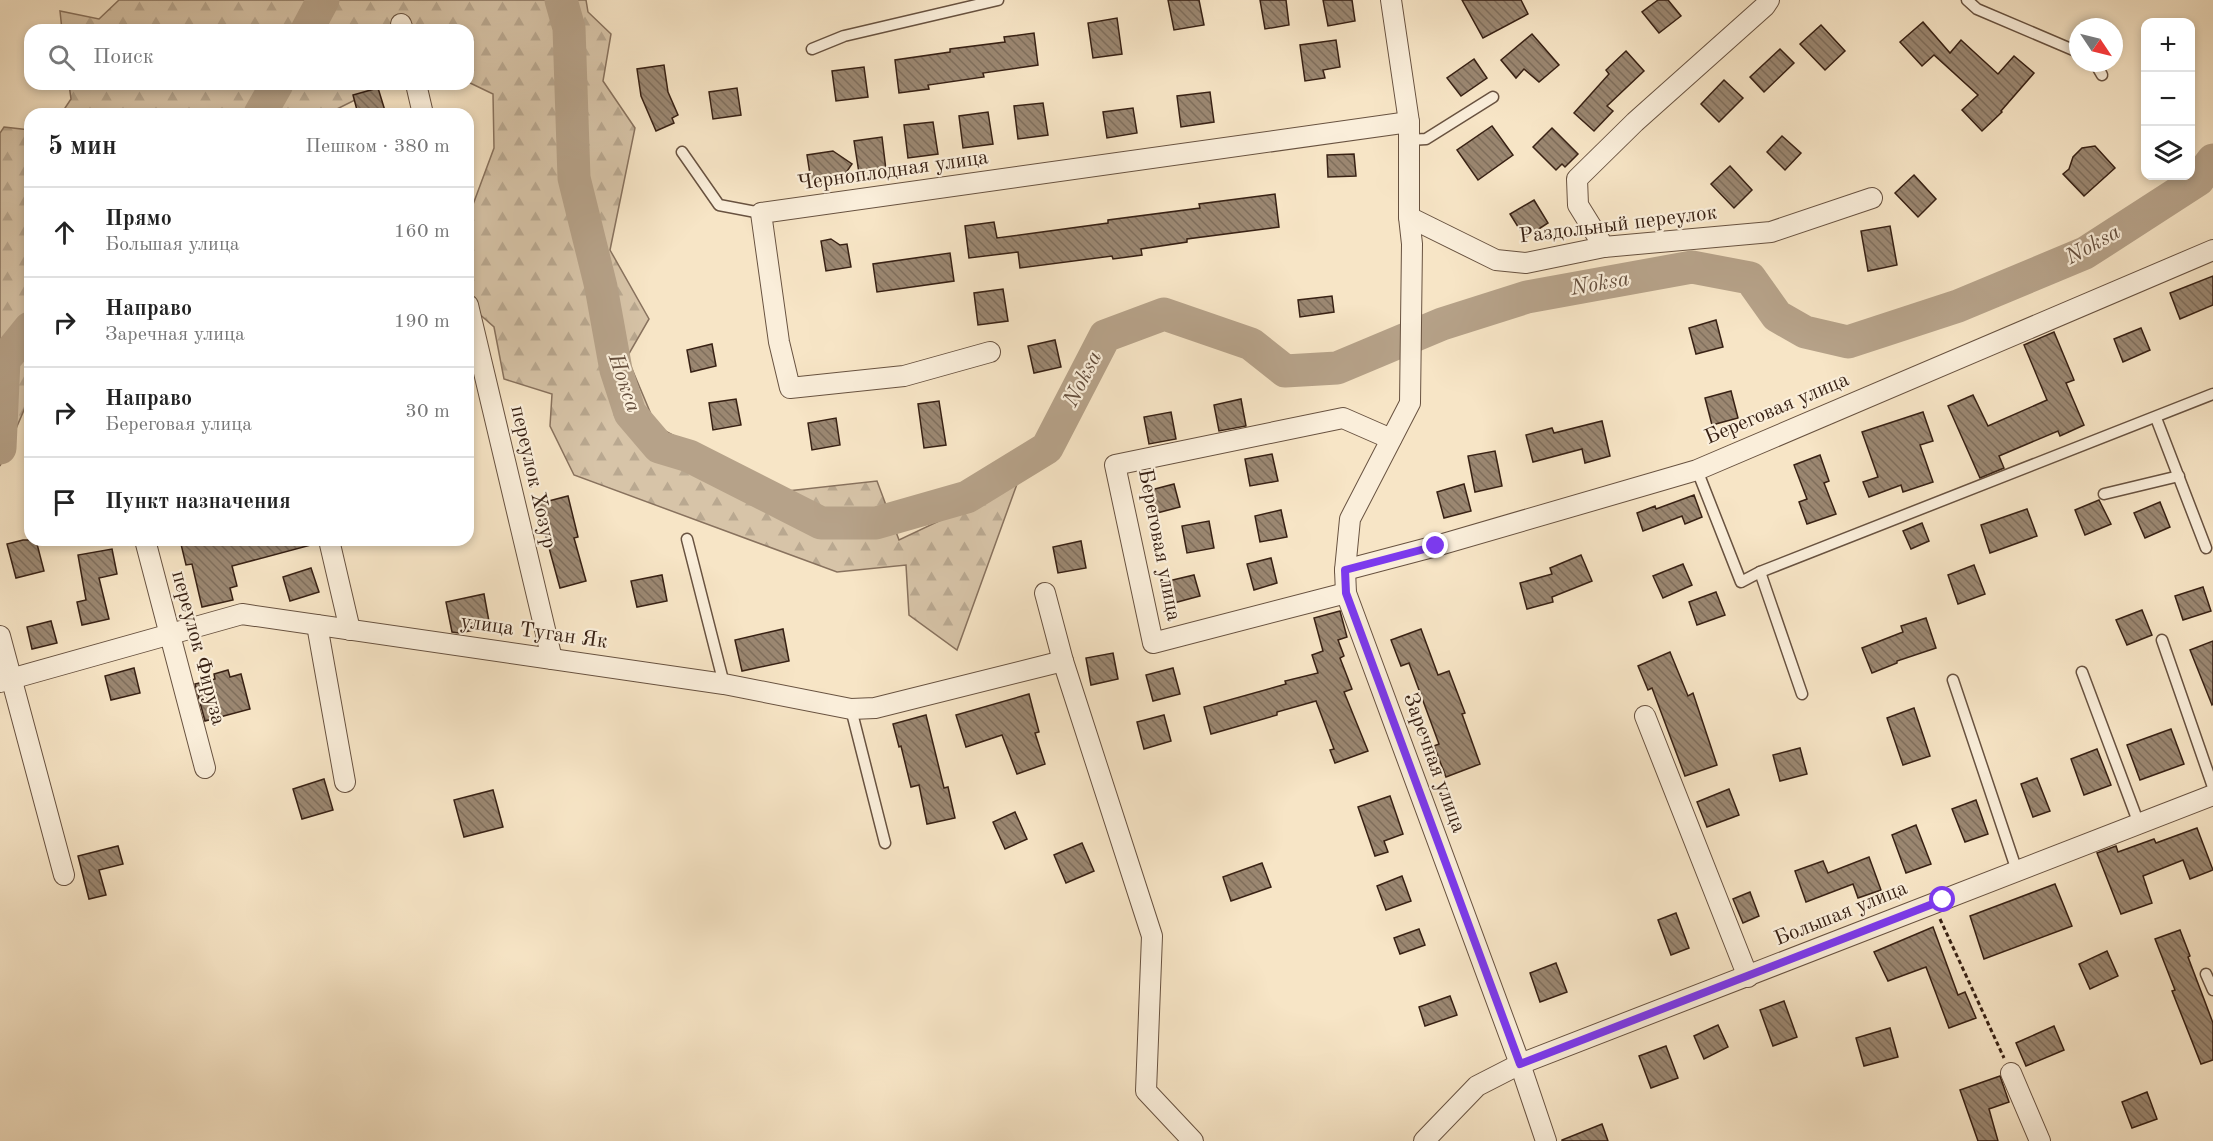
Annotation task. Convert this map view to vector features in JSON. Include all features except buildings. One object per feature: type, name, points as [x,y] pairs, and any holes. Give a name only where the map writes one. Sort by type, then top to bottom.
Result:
[{"type":"street","points":[[1391,0],[1409,131],[1409,217]]},
{"type":"street","points":[[1604,247],[1578,205],[1577,179],[1635,122],[1769,0]]},
{"type":"street","points":[[417,90],[422,108]]},
{"type":"street","name":"Черноплодная улица","points":[[760,213],[1409,131]]},
{"type":"street","name":"Раздольный переулок","points":[[1409,217],[1496,260],[1526,263],[1604,247],[1771,232],[1872,198]]},
{"type":"street","points":[[760,213],[779,342],[790,388],[904,376],[990,352]]},
{"type":"street","name":"Заречная улица","points":[[1409,217],[1412,244],[1410,404],[1350,519],[1345,570],[1346,593],[1520,1064],[1546,1141]]},
{"type":"street","name":"Береговая улица","points":[[1345,570],[1698,470],[2213,250]]},
{"type":"street","name":"переулок Хозур","points":[[474,330],[552,659]]},
{"type":"street","name":"Береговая улица","points":[[1346,593],[1153,643],[1115,465],[1343,418],[1391,439]]},
{"type":"street","name":"переулок Фируза","points":[[147,546],[205,768]]},
{"type":"street","points":[[330,546],[350,630]]},
{"type":"street","points":[[1045,593],[1064,661],[1152,936],[1146,1091],[1193,1141]]},
{"type":"street","name":"улица Туган Як","points":[[6,680],[242,614],[724,684],[851,709],[875,708],[1064,661]]},
{"type":"street","points":[[317,625],[345,782]]},
{"type":"street","points":[[0,636],[6,680],[64,875]]},
{"type":"street","points":[[1645,716],[1748,977]]},
{"type":"street","name":"Большая улица","points":[[1424,1141],[1477,1086],[1520,1064],[2213,795]]},
{"type":"street","points":[[2011,1073],[2040,1141]]},
{"type":"lane","points":[[812,49],[844,36],[998,0]]},
{"type":"lane","points":[[1967,0],[1977,9],[2069,47]]},
{"type":"lane","points":[[1409,131],[1426,140],[1493,97]]},
{"type":"lane","points":[[682,152],[719,205],[760,213]]},
{"type":"lane","points":[[1698,470],[1742,582],[1760,572],[2213,394]]},
{"type":"lane","points":[[2156,418],[2206,548]]},
{"type":"lane","points":[[2104,494],[2179,476]]},
{"type":"lane","points":[[687,539],[724,684]]},
{"type":"lane","points":[[1760,572],[1802,694]]},
{"type":"lane","points":[[2162,640],[2213,787]]},
{"type":"lane","points":[[2082,672],[2139,824]]},
{"type":"lane","points":[[1953,680],[2017,871]]},
{"type":"lane","points":[[851,709],[885,843]]},
{"type":"lane","points":[[2206,974],[2213,990]]},
{"type":"path","points":[[1933,904],[2011,1073]]},
{"type":"green space","points":[[119,0],[586,0],[588,12],[611,34],[603,81],[635,128],[610,250],[649,319],[627,357],[656,426],[778,492],[877,481],[899,540],[1017,484],[957,650],[909,615],[906,565],[837,572],[574,475],[550,426],[552,394],[504,379],[494,327],[474,309],[474,202],[494,148],[493,94],[474,85],[474,24],[61,24],[60,11],[99,19]]},
{"type":"green space","points":[[70,90],[375,90],[339,108],[65,108],[71,99]]},
{"type":"green space","points":[[4,127],[24,129],[24,410],[0,466],[0,133]]},
{"type":"waterway","name":"Нокса","points":[[310,24],[323,0]]},
{"type":"waterway","name":"Noksa","points":[[561,0],[569,28],[574,178],[601,287],[616,370],[630,413],[659,447],[689,456],[821,523],[876,523],[967,497],[1047,448],[1105,336],[1164,314],[1251,344],[1285,371],[1337,368],[1442,324],[1527,297],[1692,267],[1750,278],[1777,316],[1805,332],[1848,342],[1958,306],[2085,253],[2198,180],[2213,160]]},
{"type":"waterway","name":"Нокса","points":[[263,108],[274,90]]},
{"type":"waterway","name":"Нокса","points":[[0,448],[4,360],[24,335]]},
{"type":"route","points":[[1436,546],[1345,570],[1346,593],[1520,1064],[1943,900]]}]
